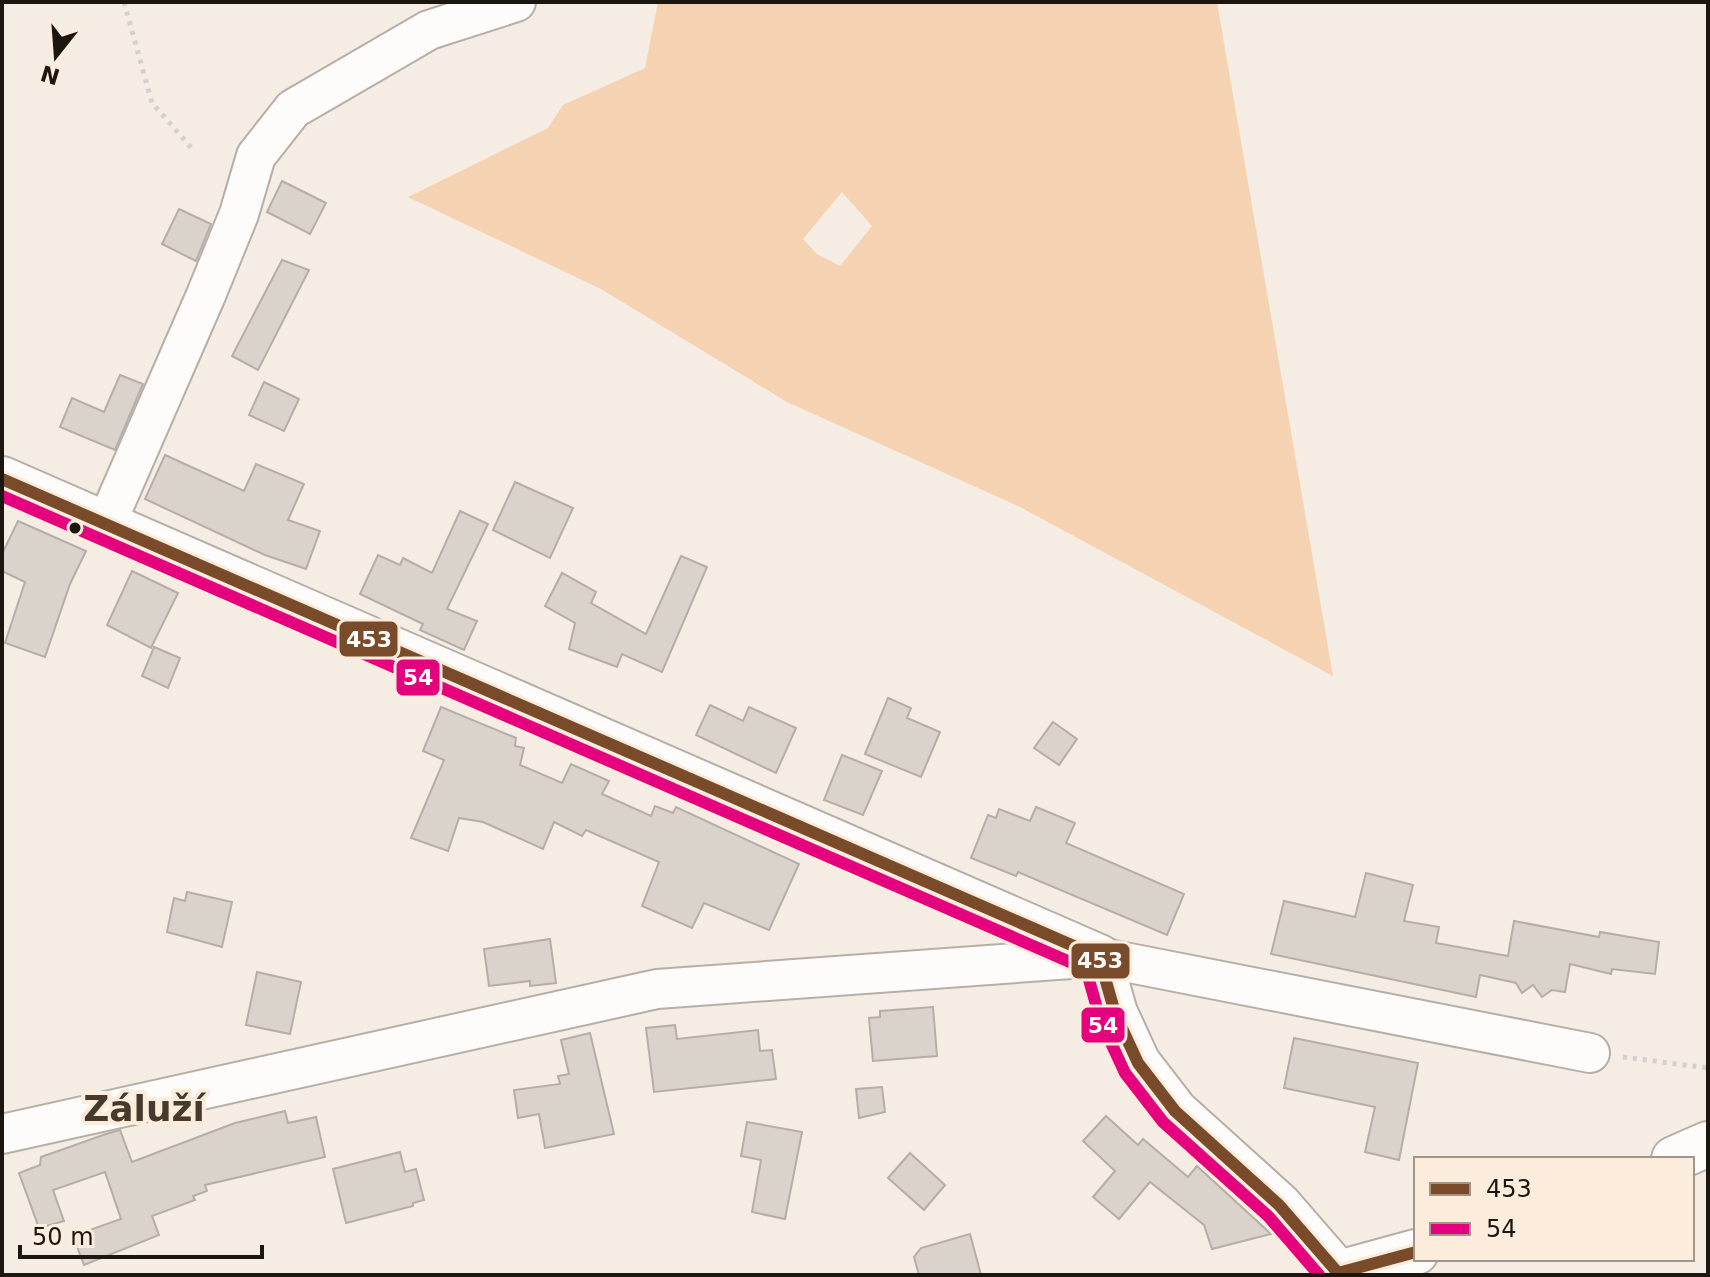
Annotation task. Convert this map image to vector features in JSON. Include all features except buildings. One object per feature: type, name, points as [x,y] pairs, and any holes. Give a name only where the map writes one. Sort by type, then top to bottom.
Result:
[{"type":"street","points":[[107,522],[239,214],[256,156],[283,121],[293,109],[429,30],[516,2]]},
{"type":"street","points":[[2,479],[107,522],[1099,957],[1590,1053]]},
{"type":"street","points":[[2,1134],[657,989],[1099,957]]},
{"type":"street","points":[[1099,957],[1115,1013],[1138,1063],[1175,1111],[1279,1205],[1335,1274],[1414,1253]]},
{"type":"street","points":[[1679,1157],[1708,1144]]},
{"type":"path","points":[[124,2],[152,103],[195,152]]},
{"type":"path","points":[[1590,1053],[1708,1068]]},
{"type":"shaded area","points":[[658,2],[1217,2],[1333,676],[1020,507],[787,402],[601,289],[408,197],[548,128],[563,105],[645,68]],"holes":[[[842,192],[872,226],[840,266],[817,254],[803,239]]]},
{"type":"transit line","name":"453","points":[[2,479],[1099,957],[1115,1013],[1138,1063],[1175,1111],[1279,1205],[1338,1273]]},
{"type":"transit line","name":"54","points":[[2,496],[1086,969],[1100,1019],[1125,1073],[1163,1122],[1268,1216],[1319,1275]]},
{"type":"transit line","name":"453","points":[[1338,1273],[1414,1253]]},
{"type":"district","name":"Záluží","points":[[144,1108]]}]
